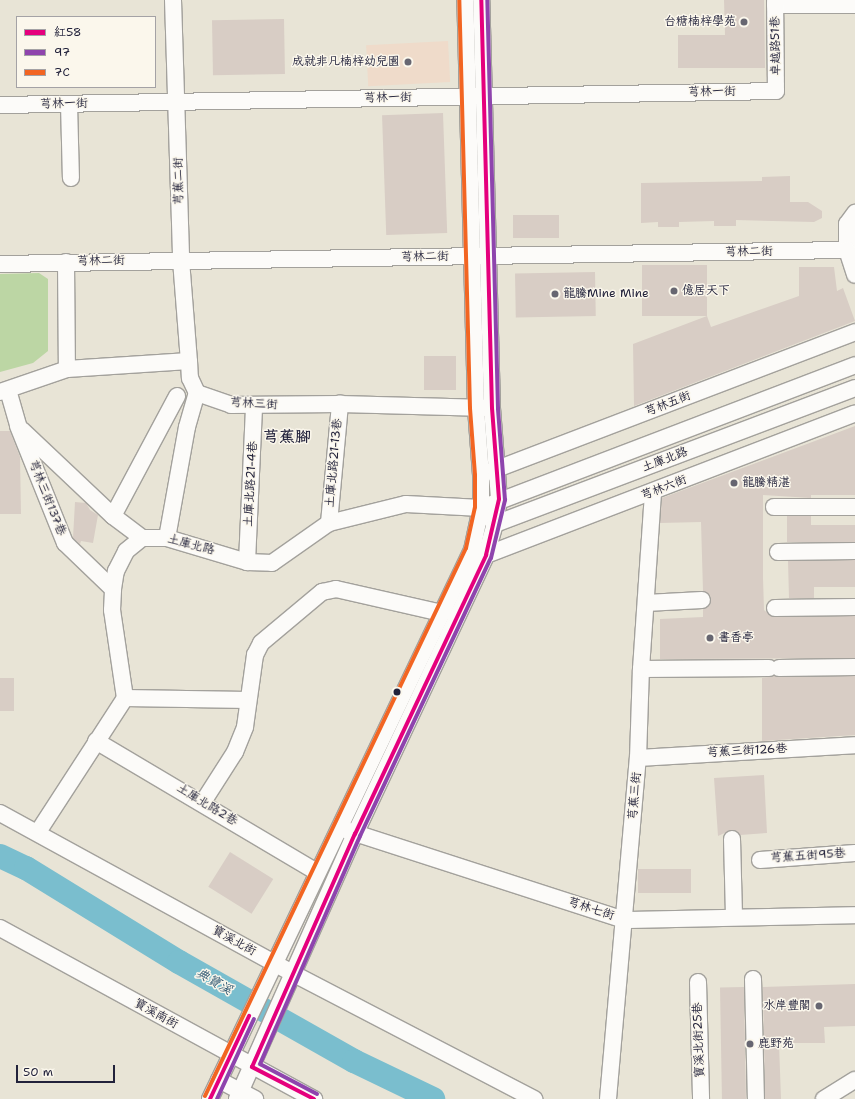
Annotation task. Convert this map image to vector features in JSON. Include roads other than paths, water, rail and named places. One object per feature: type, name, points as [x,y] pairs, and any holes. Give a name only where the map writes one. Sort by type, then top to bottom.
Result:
[{"type":"street","name":"芎蕉二街","points":[[173,0],[181,260],[190,361]]},
{"type":"street","points":[[465,0],[476,96]]},
{"type":"street","points":[[239,1095],[292,979],[479,552],[481,475],[476,408],[480,256],[476,96],[481,0]]},
{"type":"street","points":[[775,3],[855,5]]},
{"type":"street","name":"卓越路51巷","points":[[775,3],[776,91]]},
{"type":"street","name":"芎林一街","points":[[0,105],[776,91]]},
{"type":"street","points":[[69,104],[71,178]]},
{"type":"street","points":[[855,213],[847,224],[847,250],[855,275]]},
{"type":"street","name":"芎林二街","points":[[0,264],[847,250]]},
{"type":"street","points":[[210,1099],[317,872],[442,613],[495,524],[499,500],[498,469],[480,256]]},
{"type":"street","points":[[66,262],[66,369]]},
{"type":"street","name":"芎林五街","points":[[481,475],[855,332]]},
{"type":"street","points":[[4,391],[66,369],[190,361],[190,378],[197,393],[187,427],[167,538]]},
{"type":"street","name":"土庫北路","points":[[142,538],[167,538],[247,562],[272,563],[329,523],[406,504],[480,508],[855,365]]},
{"type":"street","name":"土庫北路","points":[[495,524],[855,388]]},
{"type":"street","name":"芎林三街137巷","points":[[4,391],[65,543],[113,589]]},
{"type":"street","name":"芎林三街","points":[[197,393],[231,405],[254,406],[340,404],[492,408]]},
{"type":"street","points":[[113,516],[177,396]]},
{"type":"street","name":"土庫北路21-13巷","points":[[329,523],[340,404]]},
{"type":"street","name":"土庫北路21-4巷","points":[[247,562],[254,406]]},
{"type":"street","name":"芎林六街","points":[[479,552],[653,492],[855,413]]},
{"type":"street","points":[[18,426],[113,516],[142,538],[126,551],[116,571],[113,589],[112,610],[125,698],[38,832]]},
{"type":"street","name":"芎蕉三街","points":[[608,1099],[625,920],[638,758],[641,669],[653,492]]},
{"type":"street","points":[[774,507],[855,507]]},
{"type":"street","points":[[480,508],[495,524]]},
{"type":"street","points":[[778,552],[855,551]]},
{"type":"street","points":[[203,802],[235,752],[245,728],[256,654],[261,642],[322,592],[336,589],[442,613]]},
{"type":"street","points":[[646,603],[702,600]]},
{"type":"street","points":[[776,608],[855,607]]},
{"type":"street","points":[[641,669],[855,667]]},
{"type":"street","points":[[125,698],[248,700]]},
{"type":"street","name":"土庫北路2巷","points":[[96,741],[203,802],[317,872]]},
{"type":"street","name":"芎蕉三街126巷","points":[[638,758],[855,745]]},
{"type":"street","name":"寶溪北街","points":[[0,813],[38,832],[272,969],[534,1099]]},
{"type":"street","name":"芎林七街","points":[[339,827],[355,834],[625,920],[855,915]]},
{"type":"street","points":[[732,840],[734,917]]},
{"type":"street","name":"芎蕉五街95巷","points":[[760,860],[855,853]]},
{"type":"street","name":"寶溪南街","points":[[0,928],[254,1062],[314,1099]]},
{"type":"street","points":[[753,979],[756,1099]]},
{"type":"street","name":"寶溪北街25巷","points":[[698,982],[701,1099]]},
{"type":"street","points":[[219,1080],[239,1095],[255,1099]]},
{"type":"street","points":[[824,1099],[855,1080]]},
{"type":"waterway","name":"典寶溪","points":[[0,856],[26,868],[179,962],[354,1061],[433,1099]]},
{"type":"place","name":"台糖楠梓學苑","points":[[744,22]]},
{"type":"place","name":"成就非凡楠梓幼兒園","points":[[408,62]]},
{"type":"place","name":"億居天下","points":[[674,291]]},
{"type":"place","name":"龍騰Mine Mine","points":[[555,294]]},
{"type":"place","name":"龍騰精湛","points":[[734,483]]},
{"type":"place","name":"書香亭","points":[[710,638]]},
{"type":"place","name":"水岸豐閣","points":[[819,1006]]},
{"type":"place","name":"鹿野苑","points":[[750,1044]]},
{"type":"district","name":"芎蕉腳","points":[[287,437]]}]
